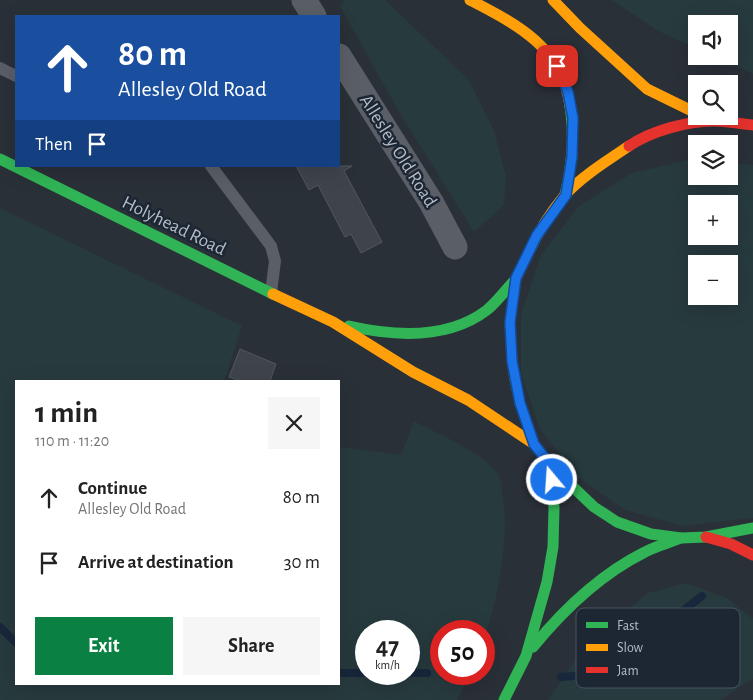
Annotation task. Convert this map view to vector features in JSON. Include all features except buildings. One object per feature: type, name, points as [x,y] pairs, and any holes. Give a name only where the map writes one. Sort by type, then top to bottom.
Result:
[{"type":"main road","points":[[470,0],[521,28],[539,43],[557,66],[568,92],[573,118],[572,157],[566,195]]},
{"type":"main road","points":[[553,0],[580,28],[647,89],[688,109]]},
{"type":"main road","points":[[688,123],[636,141],[597,168],[566,195],[537,235],[516,278],[510,322],[512,361],[520,403],[534,444],[551,466],[594,506],[617,522],[651,534],[681,538],[706,537],[753,528]]},
{"type":"main road","points":[[738,123],[753,125]]},
{"type":"main road","name":"Holyhead Road","points":[[0,159],[15,166]]},
{"type":"main road","name":"Holyhead Road","points":[[16,167],[333,322],[413,372],[468,400],[534,444]]},
{"type":"main road","name":"Holyhead Road","points":[[333,322],[370,331],[408,334],[454,328],[485,311],[516,278]]},
{"type":"main road","points":[[504,700],[526,656],[548,582],[553,547],[554,508],[551,466]]},
{"type":"main road","points":[[706,537],[731,544],[753,555]]},
{"type":"main road","points":[[526,656],[548,628],[576,600],[614,571],[645,552],[681,538]]},
{"type":"street","points":[[304,0],[313,15]]},
{"type":"street","name":"Allesley Old Road","points":[[340,58],[431,202],[455,247]]},
{"type":"lane","points":[[0,68],[15,76]]},
{"type":"lane","points":[[212,167],[271,246],[275,261],[272,293]]},
{"type":"green space","points":[[345,0],[385,0],[468,79],[494,131],[506,176],[504,205],[474,232],[398,110],[340,6]]},
{"type":"green space","points":[[612,0],[753,0],[753,74],[734,65],[738,65],[738,15],[688,15],[688,44],[660,32]]},
{"type":"green space","points":[[688,160],[688,185],[738,185],[738,164],[753,165],[753,518],[682,526],[625,510],[576,476],[540,429],[521,373],[521,314],[541,255],[579,206],[632,173]]},
{"type":"green space","points":[[0,208],[242,326],[224,380],[15,380],[15,685],[340,685],[340,447],[401,455],[414,421],[447,437],[481,457],[497,473],[501,484],[505,527],[504,547],[502,566],[490,620],[430,620],[430,685],[464,685],[457,700],[0,700]]},
{"type":"green space","points":[[686,583],[727,598],[739,608],[630,608],[648,593]]},
{"type":"green space","points":[[740,608],[753,619],[753,678],[740,687]]},
{"type":"green space","points":[[576,659],[576,688],[738,688],[721,700],[548,700]]},
{"type":"waterway","points":[[687,608],[702,596]]},
{"type":"waterway","points":[[0,627],[15,642]]},
{"type":"waterway","points":[[340,673],[355,673]]},
{"type":"waterway","points":[[420,673],[427,673]]},
{"type":"waterway","points":[[561,677],[576,676]]},
{"type":"traffic: fast","points":[[565,195],[572,150],[570,106]]},
{"type":"traffic: fast","points":[[0,159],[15,166]]},
{"type":"traffic: fast","points":[[16,167],[273,294]]},
{"type":"traffic: fast","points":[[349,326],[402,333],[438,331],[455,327],[472,320],[487,310],[516,279]]},
{"type":"traffic: fast","points":[[515,379],[520,403],[534,444],[551,466],[594,507],[617,522],[651,534],[681,538],[706,537],[753,528]]},
{"type":"traffic: fast","points":[[504,700],[526,656],[547,582],[553,547],[554,508],[551,466]]},
{"type":"traffic: fast","points":[[533,647],[557,619],[598,582],[645,552],[681,538]]},
{"type":"traffic: slow","points":[[470,0],[521,29],[548,53],[558,68],[570,106]]},
{"type":"traffic: slow","points":[[553,0],[580,28],[647,89],[688,109]]},
{"type":"traffic: slow","points":[[526,258],[543,225],[571,188],[629,146]]},
{"type":"traffic: slow","points":[[273,294],[333,322],[413,372],[468,400],[534,444]]},
{"type":"traffic: jam","points":[[629,146],[658,131],[703,121],[753,125]]},
{"type":"traffic: jam","points":[[515,379],[510,322],[516,279],[526,258]]},
{"type":"traffic: jam","points":[[706,537],[731,544],[753,555]]},
{"type":"route","points":[[552,480],[551,466],[534,444],[520,403],[512,361],[510,322],[516,278],[537,235],[566,195],[572,157],[573,118],[568,92],[557,66]]}]
